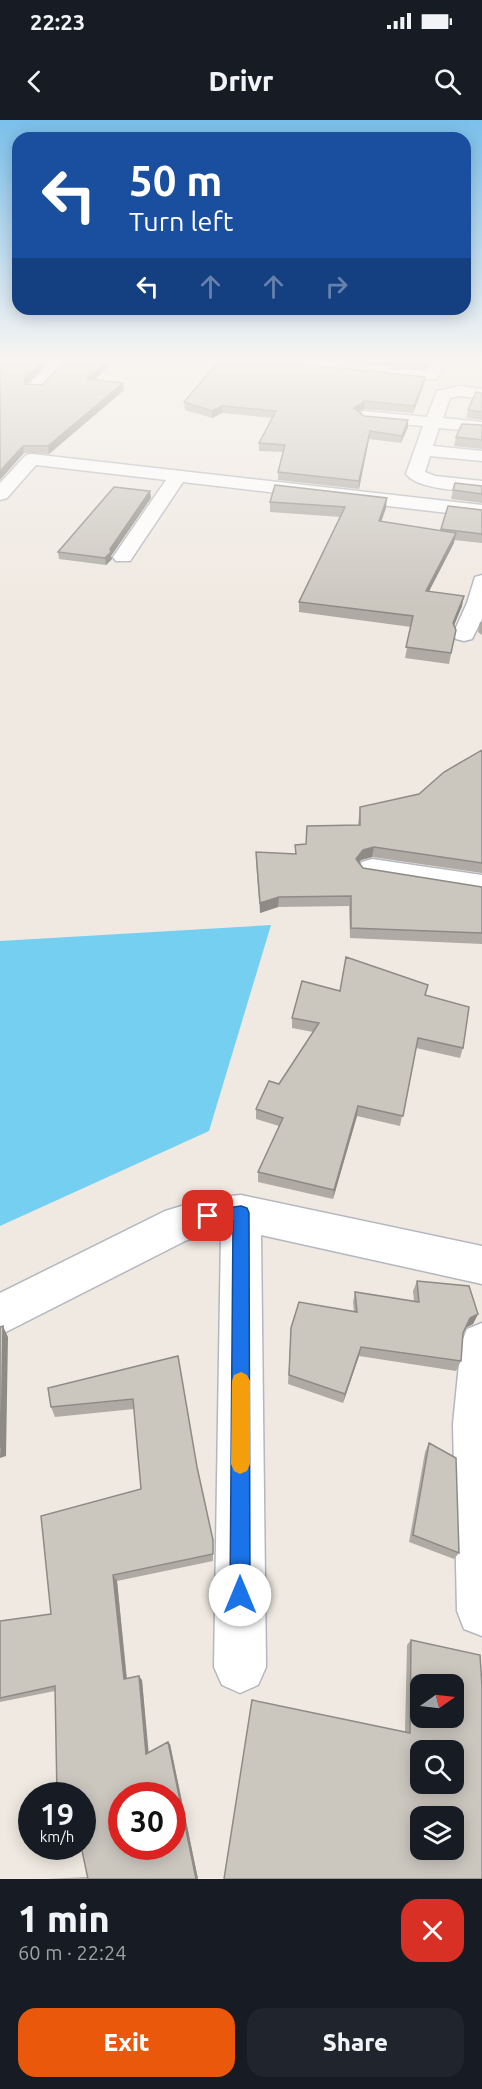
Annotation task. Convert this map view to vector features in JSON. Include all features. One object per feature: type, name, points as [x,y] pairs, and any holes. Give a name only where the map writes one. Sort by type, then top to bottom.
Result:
[{"type":"street","points":[[425,443],[415,474],[431,481],[482,487]]},
{"type":"street","points":[[423,450],[482,456]]},
{"type":"street","points":[[0,494],[32,459],[482,511]]},
{"type":"street","points":[[123,557],[177,477]]},
{"type":"street","points":[[482,581],[478,603],[464,634],[482,629]]},
{"type":"street","points":[[372,869],[482,885]]},
{"type":"street","points":[[0,1315],[179,1224],[208,1216],[241,1213],[482,1265]]},
{"type":"street","points":[[240,1667],[241,1213]]},
{"type":"street","points":[[482,1344],[476,1424],[482,1611]]},
{"type":"water","points":[[271,925],[209,1131],[0,1226],[0,941]]},
{"type":"building","points":[[0,443],[51,443],[48,446],[23,446],[0,471]]},
{"type":"building","points":[[260,443],[367,443],[359,481],[278,472],[285,445]]},
{"type":"building","points":[[455,483],[482,486],[482,494],[453,490]]},
{"type":"building","points":[[275,485],[387,498],[379,521],[456,533],[426,591],[464,596],[453,623],[456,630],[451,653],[406,647],[413,616],[299,602],[345,507],[270,502]]},
{"type":"building","points":[[114,487],[150,491],[110,549],[111,552],[105,558],[58,552]]},
{"type":"building","points":[[448,506],[482,510],[482,534],[441,529]]},
{"type":"building","points":[[482,750],[482,863],[374,847],[363,850],[356,859],[363,868],[482,887],[482,933],[351,928],[351,896],[279,897],[260,903],[256,852],[296,854],[295,845],[306,844],[307,826],[360,825],[360,807],[419,794],[444,772]]},
{"type":"building","points":[[346,957],[428,985],[425,995],[469,1007],[463,1048],[418,1038],[403,1116],[358,1106],[334,1190],[258,1172],[283,1118],[256,1109],[269,1081],[279,1084],[319,1023],[292,1018],[302,981],[340,991]]},
{"type":"building","points":[[417,1281],[469,1286],[478,1314],[470,1318],[463,1333],[461,1361],[361,1347],[345,1394],[289,1375],[291,1328],[299,1302],[357,1312],[355,1292],[419,1302]]},
{"type":"building","points":[[3,1326],[1,1447],[0,1447],[0,1327]]},
{"type":"building","points":[[178,1356],[197,1467],[213,1540],[213,1554],[113,1575],[124,1679],[139,1676],[146,1754],[168,1742],[176,1782],[108,1782],[108,1860],[186,1860],[186,1830],[196,1879],[88,1879],[84,1860],[96,1860],[96,1782],[57,1782],[55,1686],[0,1698],[0,1621],[51,1614],[41,1516],[141,1489],[133,1399],[51,1407],[48,1388]]},
{"type":"building","points":[[429,1443],[456,1458],[459,1553],[413,1535]]},
{"type":"building","points":[[411,1640],[480,1655],[482,1879],[224,1879],[252,1700],[410,1733],[410,1728],[464,1728],[464,1674],[411,1674]]},
{"type":"slow traffic","points":[[240,1464],[241,1381]]},
{"type":"route","points":[[208,1216],[241,1213],[240,1595]]}]
